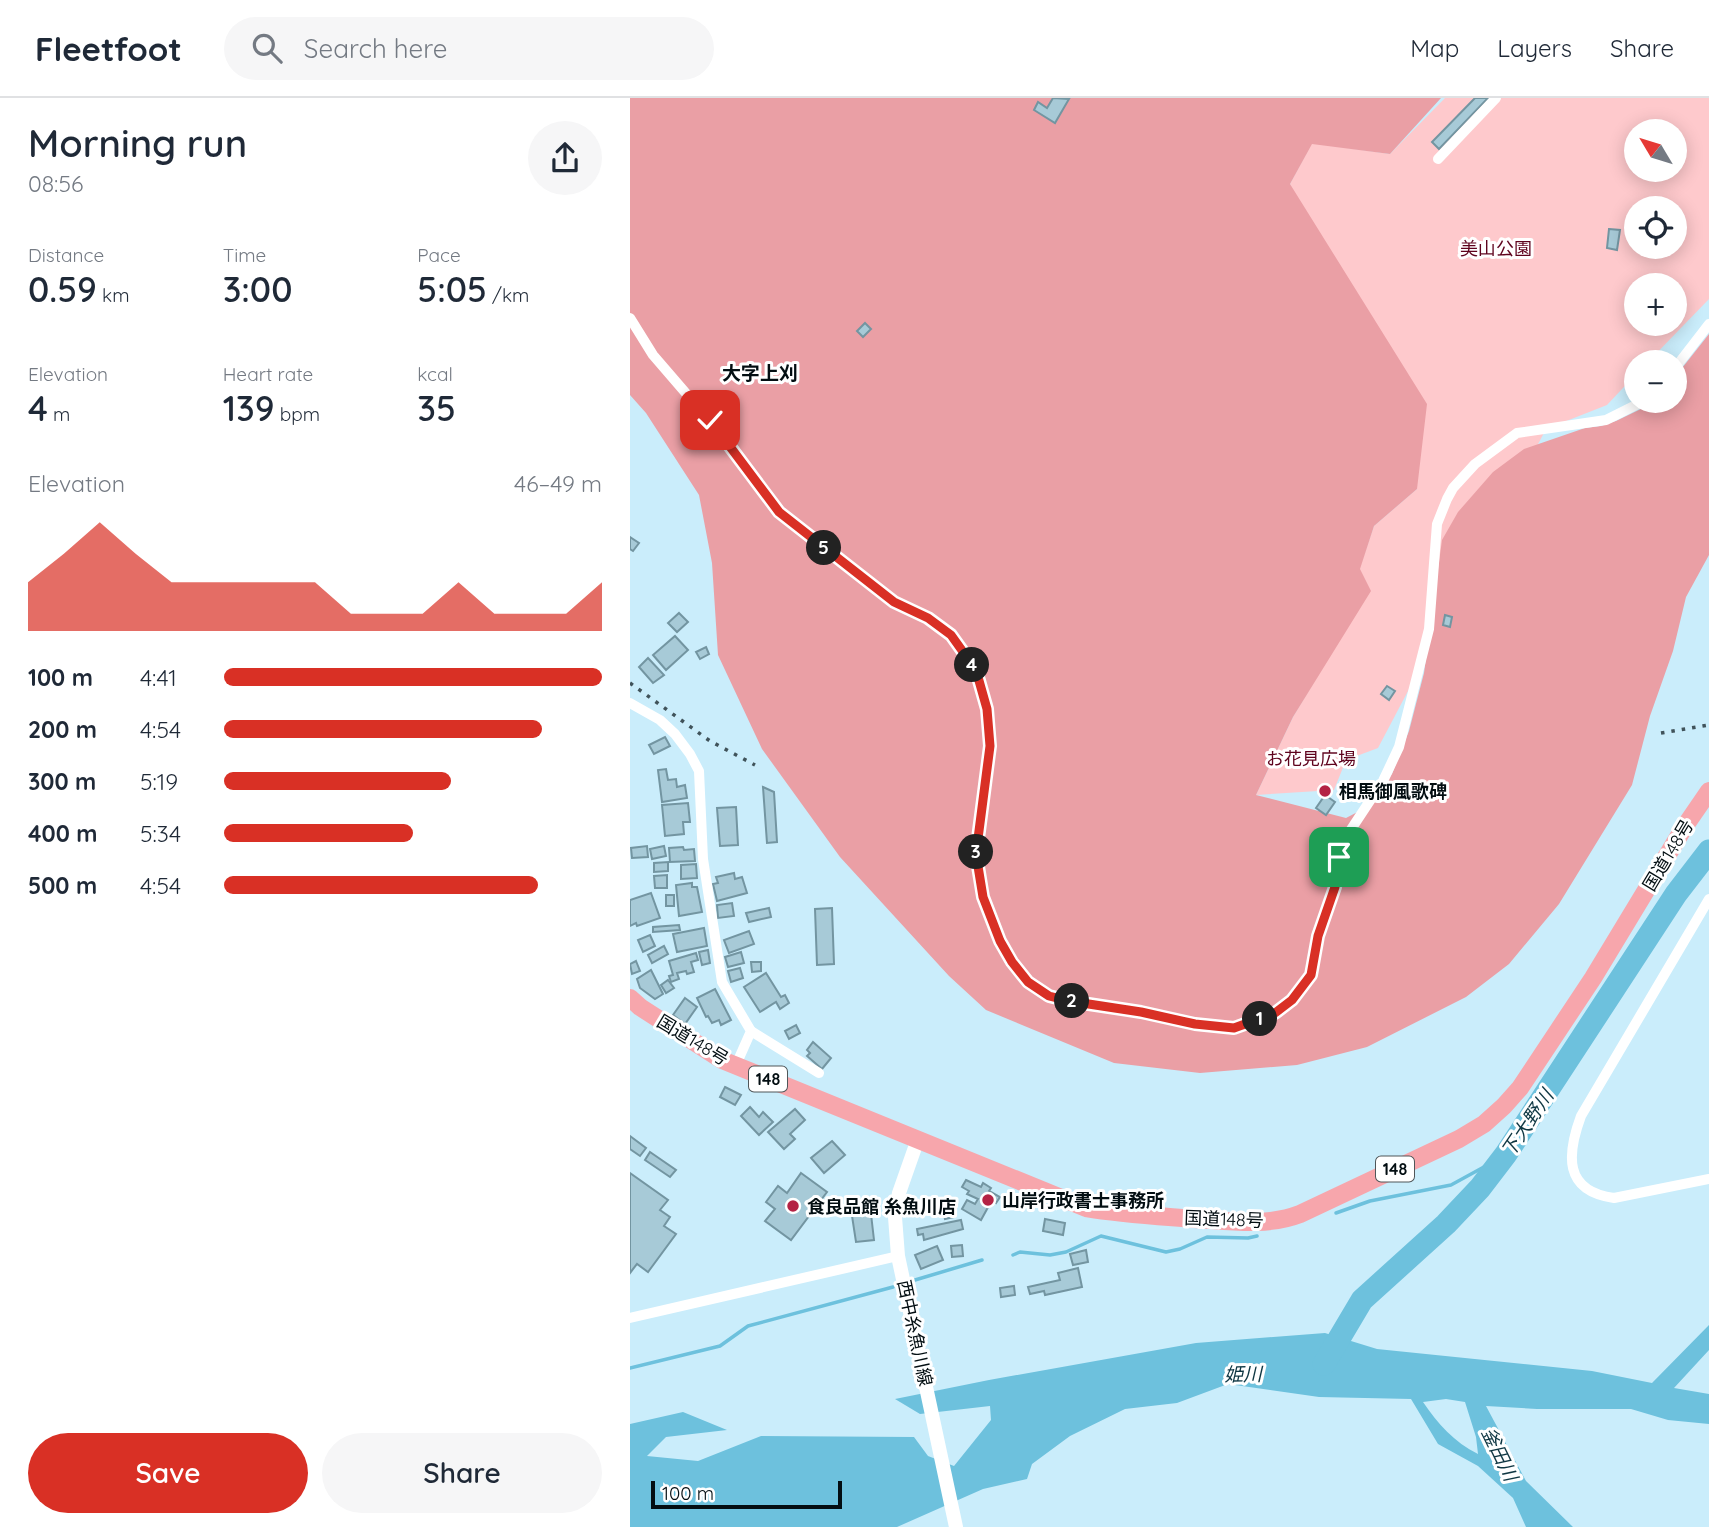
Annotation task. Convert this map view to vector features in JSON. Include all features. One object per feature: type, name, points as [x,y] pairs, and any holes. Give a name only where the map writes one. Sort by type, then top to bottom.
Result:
[{"type":"highway","name":"国道148号","points":[[633,1007],[722,1060],[1087,1208],[1133,1215],[1242,1222],[1277,1221],[1300,1214],[1459,1139],[1484,1124],[1504,1106],[1520,1088],[1593,978],[1709,791]]},
{"type":"main road","name":"西中糸魚川線","points":[[918,1139],[899,1193],[895,1217],[898,1256],[956,1527]]},
{"type":"street","points":[[1438,159],[1496,98]]},
{"type":"street","points":[[630,318],[653,355],[734,449],[762,492],[779,512],[894,602],[928,618],[951,635],[976,670],[987,709],[990,746],[979,820],[977,864],[983,897],[1000,941],[1028,982],[1049,996],[1069,1001],[1141,1012],[1195,1024],[1234,1028],[1275,1013],[1292,1000],[1311,975],[1318,936],[1335,887],[1339,857],[1346,837],[1392,765],[1413,699],[1430,629],[1437,524],[1447,499],[1475,464],[1517,433],[1605,419],[1624,410]]},
{"type":"street","points":[[1687,352],[1709,324]]},
{"type":"street","points":[[630,703],[660,720],[675,734],[699,771],[703,859],[722,982],[751,1031],[820,1073]]},
{"type":"street","points":[[1709,899],[1581,1116],[1572,1140],[1570,1156],[1572,1169],[1588,1190],[1614,1198],[1709,1179]]},
{"type":"street","points":[[736,1065],[751,1031]]},
{"type":"street","points":[[630,1318],[898,1256]]},
{"type":"green space","name":"美山公園","points":[[1445,98],[1709,98],[1709,299],[1687,322],[1687,273],[1624,273],[1624,336],[1673,336],[1660,350],[1624,350],[1624,387],[1607,405],[1546,429],[1378,748],[1346,760],[1334,790],[1256,795],[1293,717],[1329,657],[1374,526],[1417,489],[1290,184],[1312,143],[1390,154]]},
{"type":"shaded area","points":[[630,98],[1441,98],[1390,154],[1312,144],[1290,184],[1427,404],[1417,489],[1374,526],[1360,569],[1371,591],[1293,717],[1256,795],[1346,818],[1369,806],[1392,774],[1409,731],[1424,673],[1442,540],[1458,512],[1493,472],[1524,449],[1585,428],[1601,426],[1633,413],[1687,413],[1687,362],[1709,334],[1709,555],[1686,597],[1673,651],[1650,716],[1632,785],[1559,904],[1509,964],[1466,997],[1367,1047],[1297,1065],[1200,1073],[1114,1063],[986,1010],[949,976],[840,857],[762,749],[718,655],[712,563],[699,495],[646,413],[630,395]]},
{"type":"water","points":[[1709,1325],[1709,1350],[1674,1388],[1709,1394],[1709,1424],[1668,1420],[1631,1409],[1486,1406],[1526,1481],[1573,1527],[1526,1527],[1513,1498],[1478,1466],[1438,1444],[1411,1399],[1319,1397],[1228,1384],[1177,1403],[1125,1409],[1070,1436],[1032,1464],[1027,1479],[983,1489],[897,1527],[630,1527],[630,1424],[683,1412],[727,1430],[666,1437],[647,1456],[698,1461],[761,1436],[914,1437],[928,1456],[954,1466],[991,1420],[990,1406],[920,1414],[895,1399],[1196,1343],[1325,1333],[1377,1349],[1592,1371],[1652,1383]],"holes":[[[1446,1399],[1465,1402],[1476,1437],[1478,1454],[1447,1432],[1423,1402]]]},
{"type":"building","points":[[1053,98],[1069,99],[1055,123],[1034,110],[1038,102],[1047,108]]},
{"type":"building","points":[[1475,98],[1488,98],[1439,149],[1432,142]]},
{"type":"building","points":[[1609,229],[1620,230],[1617,250],[1607,248]]},
{"type":"building","points":[[865,323],[871,329],[863,337],[857,331]]},
{"type":"building","points":[[630,537],[639,543],[633,551],[630,549]]},
{"type":"building","points":[[679,613],[688,622],[677,632],[668,623]]},
{"type":"building","points":[[1445,615],[1452,617],[1450,627],[1443,625]]},
{"type":"building","points":[[675,636],[688,650],[666,670],[653,655]]},
{"type":"building","points":[[706,647],[709,654],[700,659],[696,652]]},
{"type":"building","points":[[648,658],[664,675],[653,683],[639,667]]},
{"type":"building","points":[[1387,686],[1395,691],[1389,700],[1381,694]]},
{"type":"building","points":[[665,737],[670,746],[654,754],[649,745]]},
{"type":"building","points":[[666,769],[668,780],[676,779],[677,787],[685,785],[687,798],[662,802],[658,770]]},
{"type":"building","points":[[763,787],[774,792],[777,842],[767,843]]},
{"type":"building","points":[[1325,795],[1335,802],[1326,815],[1316,808]]},
{"type":"building","points":[[688,803],[690,822],[683,822],[684,834],[665,836],[662,805]]},
{"type":"building","points":[[736,807],[738,845],[720,846],[717,808]]},
{"type":"building","points":[[647,846],[648,857],[632,858],[631,848]]},
{"type":"building","points":[[664,846],[666,856],[652,859],[650,849]]},
{"type":"building","points":[[683,847],[684,850],[694,849],[695,861],[670,862],[669,848]]},
{"type":"building","points":[[668,862],[668,871],[654,872],[654,863]]},
{"type":"building","points":[[696,864],[697,878],[681,879],[681,865]]},
{"type":"building","points":[[734,873],[735,879],[742,877],[747,893],[717,901],[713,884],[718,883],[716,877]]},
{"type":"building","points":[[667,875],[667,888],[655,888],[654,876]]},
{"type":"building","points":[[692,883],[692,887],[697,887],[702,912],[679,916],[676,885]]},
{"type":"building","points":[[651,893],[660,918],[630,926],[630,900]]},
{"type":"building","points":[[666,895],[674,895],[674,906],[666,906]]},
{"type":"building","points":[[732,903],[734,916],[718,918],[717,905]]},
{"type":"building","points":[[769,908],[771,917],[749,922],[746,913]]},
{"type":"building","points":[[832,908],[834,964],[817,965],[815,909]]},
{"type":"building","points":[[679,925],[680,930],[653,932],[653,927]]},
{"type":"building","points":[[704,928],[707,946],[677,952],[673,934]]},
{"type":"building","points":[[749,931],[754,944],[729,953],[724,940]]},
{"type":"building","points":[[650,935],[655,946],[643,952],[638,940]]},
{"type":"building","points":[[664,946],[668,954],[652,963],[648,955]]},
{"type":"building","points":[[708,950],[710,963],[702,965],[699,952]]},
{"type":"building","points":[[741,952],[744,963],[728,967],[725,957]]},
{"type":"building","points":[[696,953],[698,960],[691,962],[694,972],[677,973],[679,979],[671,982],[669,976],[673,975],[669,961]]},
{"type":"building","points":[[636,961],[640,971],[632,974],[630,964]]},
{"type":"building","points":[[751,962],[761,962],[761,971],[752,972]]},
{"type":"building","points":[[740,968],[743,978],[731,982],[728,971]]},
{"type":"building","points":[[651,970],[663,994],[655,999],[640,988],[637,979]]},
{"type":"building","points":[[766,973],[781,997],[785,995],[789,1003],[780,1009],[776,1002],[760,1012],[744,987]]},
{"type":"building","points":[[668,980],[674,988],[666,993],[661,985]]},
{"type":"building","points":[[715,989],[731,1020],[721,1025],[719,1020],[712,1023],[708,1016],[706,1017],[697,998]]},
{"type":"building","points":[[685,998],[697,1007],[685,1024],[673,1015]]},
{"type":"building","points":[[796,1025],[800,1033],[789,1039],[785,1031]]},
{"type":"building","points":[[813,1042],[831,1058],[822,1069],[807,1056],[810,1053],[807,1050]]},
{"type":"building","points":[[725,1087],[741,1095],[735,1105],[720,1097]]},
{"type":"building","points":[[750,1107],[759,1117],[763,1112],[773,1122],[759,1135],[741,1116]]},
{"type":"building","points":[[795,1109],[805,1120],[790,1134],[795,1139],[784,1149],[768,1132]]},
{"type":"building","points":[[630,1136],[646,1148],[640,1156],[630,1149]]},
{"type":"building","points":[[832,1141],[845,1155],[824,1173],[811,1158]]},
{"type":"building","points":[[650,1152],[676,1170],[670,1177],[645,1160]]},
{"type":"building","points":[[630,1173],[668,1200],[660,1210],[670,1217],[664,1226],[676,1234],[648,1272],[637,1264],[630,1273]]},
{"type":"building","name":"食良品館 糸魚川店","points":[[801,1173],[827,1192],[791,1240],[765,1221],[775,1209],[766,1202],[778,1186],[787,1193]]},
{"type":"building","name":"山岸行政書士事務所","points":[[966,1180],[981,1187],[983,1183],[991,1188],[989,1191],[1000,1197],[996,1203],[992,1200],[981,1220],[962,1209],[967,1200],[975,1204],[978,1199],[967,1194],[969,1191],[962,1187]]},
{"type":"building","points":[[952,1208],[954,1217],[945,1219],[943,1210]]},
{"type":"building","points":[[871,1214],[874,1240],[856,1242],[852,1216]]},
{"type":"building","points":[[1045,1219],[1065,1223],[1063,1235],[1043,1231]]},
{"type":"building","points":[[961,1220],[963,1229],[924,1240],[923,1234],[918,1235],[917,1229]]},
{"type":"building","points":[[962,1245],[963,1256],[952,1257],[951,1246]]},
{"type":"building","points":[[937,1246],[943,1260],[921,1269],[915,1255]]},
{"type":"building","points":[[1086,1250],[1088,1262],[1073,1265],[1070,1254]]},
{"type":"building","points":[[1078,1268],[1082,1287],[1045,1295],[1044,1291],[1030,1294],[1028,1287],[1060,1280],[1058,1273]]},
{"type":"building","points":[[1014,1286],[1015,1295],[1001,1297],[1000,1288]]},
{"type":"waterway","name":"下大野川","points":[[1324,1364],[1362,1300],[1446,1224],[1480,1188],[1506,1154],[1676,894],[1709,851]]},
{"type":"waterway","points":[[1336,1213],[1370,1201],[1451,1185],[1504,1156]]},
{"type":"waterway","points":[[1013,1255],[1020,1252],[1050,1255],[1066,1252],[1101,1236],[1166,1252],[1207,1237],[1257,1236]]},
{"type":"waterway","points":[[915,1280],[982,1260]]},
{"type":"waterway","points":[[630,1368],[720,1346],[748,1326],[893,1287]]},
{"type":"railway","points":[[630,683],[710,741],[755,765]]},
{"type":"railway","points":[[1661,733],[1709,725]]},
{"type":"place","name":"相馬御風歌碑","points":[[1325,791]]},
{"type":"place","name":"山岸行政書士事務所","points":[[988,1200]]},
{"type":"place","name":"食良品館 糸魚川店","points":[[793,1206]]},
{"type":"district","name":"大字上刈","points":[[760,373]]},
{"type":"route","points":[[710,420],[779,512],[894,602],[928,618],[951,635],[976,670],[987,709],[990,746],[976,854],[983,897],[1000,941],[1028,982],[1049,996],[1195,1024],[1234,1028],[1275,1013],[1292,1000],[1311,975],[1318,936],[1335,887],[1339,857]]},
{"type":"park label","name":"お花見広場","points":[[1311,758]]},
{"type":"water label","name":"姫川","points":[[1243,1374]]},
{"type":"water label","name":"釜田川","points":[[1500,1454]]}]
